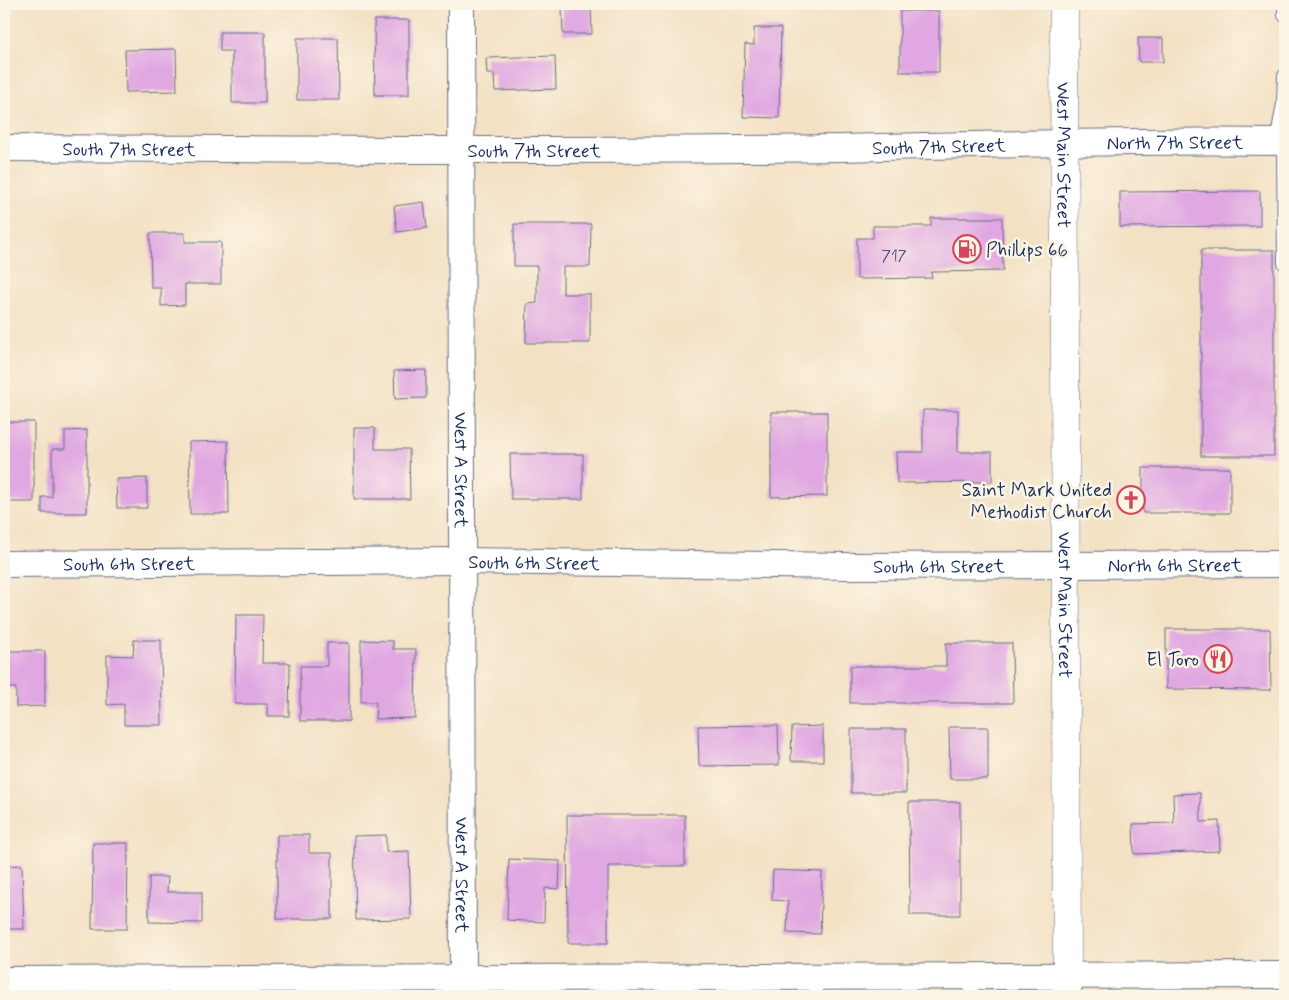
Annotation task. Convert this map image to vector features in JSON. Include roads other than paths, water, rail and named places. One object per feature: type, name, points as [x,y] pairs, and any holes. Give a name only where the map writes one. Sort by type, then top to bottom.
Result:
[{"type":"main road","name":"West Main Street","points":[[1064,4],[1066,986]]},
{"type":"street","name":"West A Street","points":[[461,4],[463,987]]},
{"type":"street","name":"South 7th Street","points":[[4,148],[461,150],[830,148],[1064,142]]},
{"type":"street","name":"North 7th Street","points":[[1064,142],[1282,142]]},
{"type":"street","name":"South 6th Street","points":[[4,564],[462,561],[844,566],[1065,566]]},
{"type":"street","name":"North 6th Street","points":[[1065,566],[1285,564]]},
{"type":"street","points":[[4,980],[463,987],[1066,986],[1285,975]]},
{"type":"lane","points":[[1285,4],[1285,15]]},
{"type":"lane","points":[[1285,76],[1282,142],[1285,264]]},
{"type":"place","name":"Phillips 66","points":[[967,249]]},
{"type":"place","name":"Saint Mark United Methodist Church","points":[[1131,500]]},
{"type":"place","name":"El Toro","points":[[1218,659]]}]
